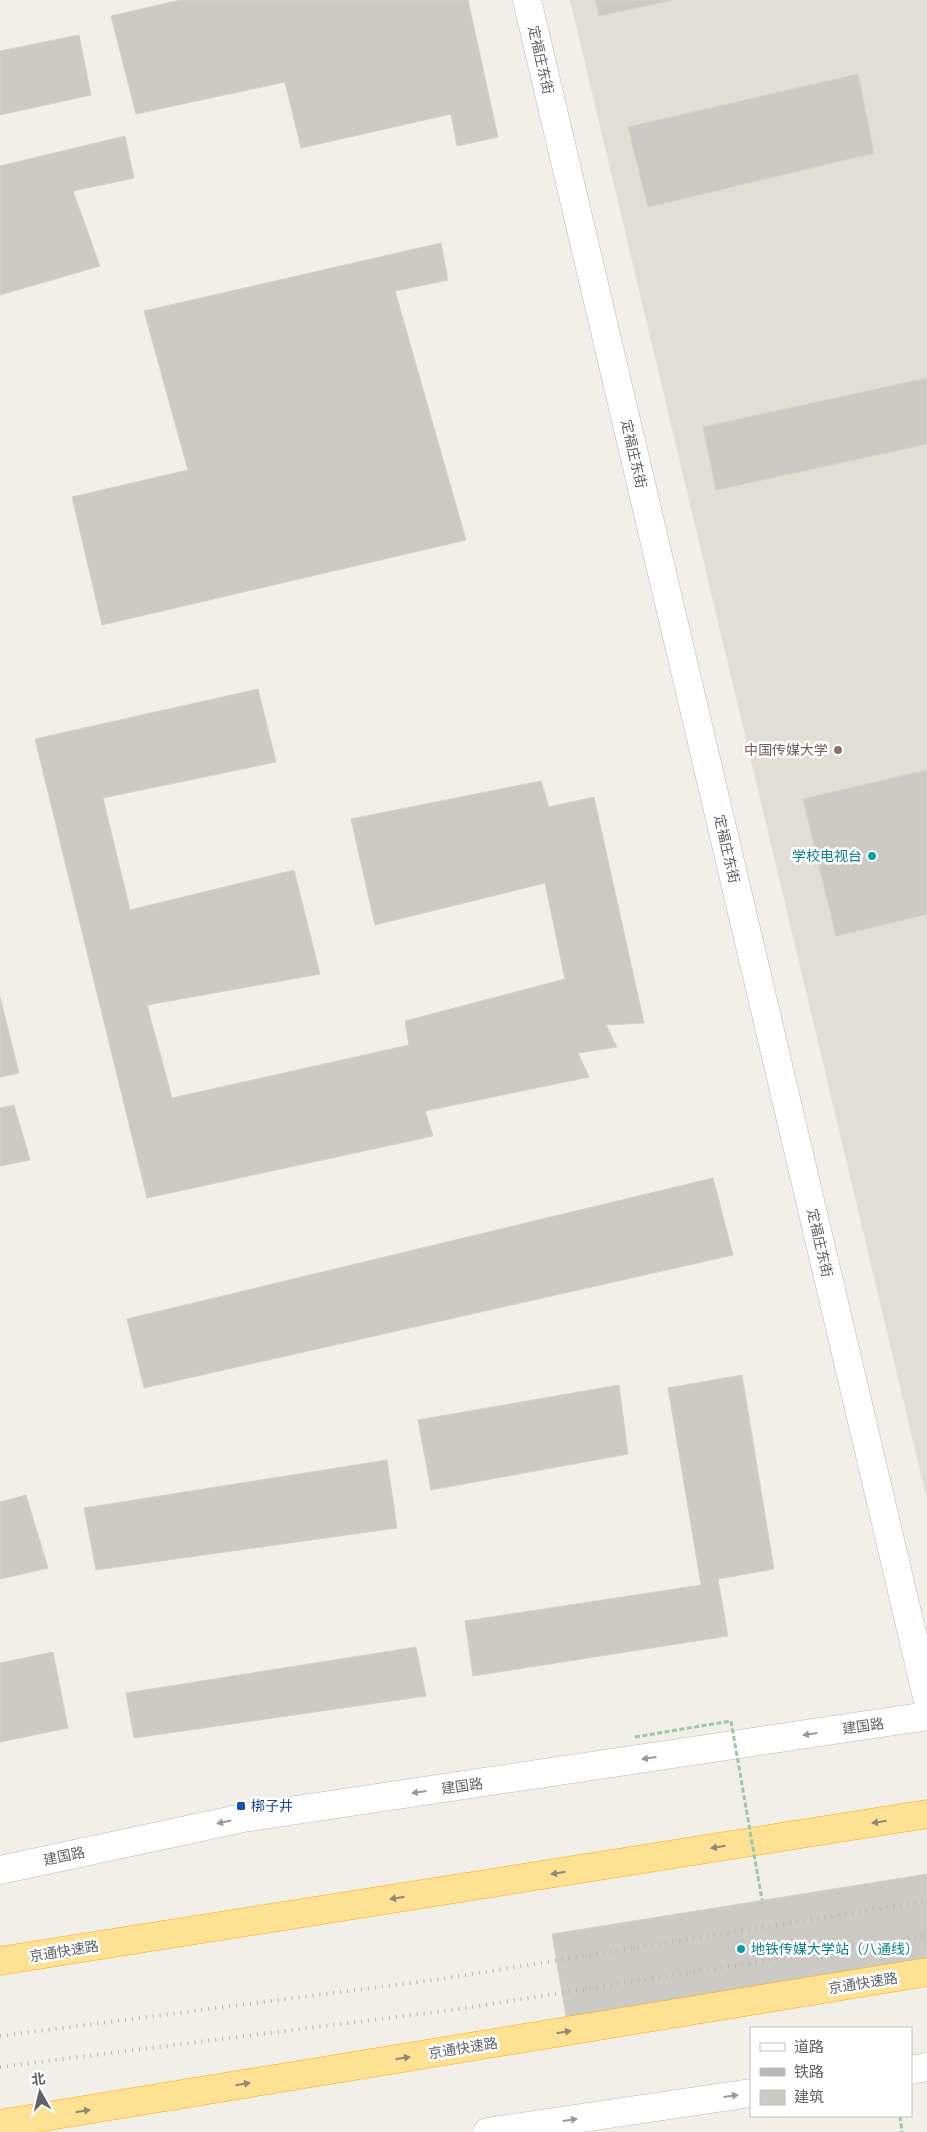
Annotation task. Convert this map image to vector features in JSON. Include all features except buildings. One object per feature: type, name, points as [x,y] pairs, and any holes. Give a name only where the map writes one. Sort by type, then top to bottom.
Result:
[{"type":"highway","name":"京通快速路","points":[[0,1961],[927,1814]]},
{"type":"highway","name":"京通快速路","points":[[0,2124],[927,1972]]},
{"type":"street","name":"定福庄东街","points":[[527,0],[927,1697]]},
{"type":"street","name":"建国路","points":[[0,1870],[243,1818],[927,1716]]},
{"type":"street","points":[[912,2070],[927,2067]]},
{"type":"street","points":[[487,2132],[750,2093]]},
{"type":"path","points":[[635,1738],[731,1721],[762,1900]]},
{"type":"path","points":[[900,2117],[902,2132]]},
{"type":"shaded area","name":"中国传媒大学","points":[[570,0],[927,0],[927,1500]]},
{"type":"railway","points":[[0,2036],[441,1979],[927,1901]]},
{"type":"railway","points":[[0,2067],[459,2009],[927,1935]]},
{"type":"place","name":"中国传媒大学","points":[[838,750]]},
{"type":"place","name":"学校电视台","points":[[872,856]]},
{"type":"place","name":"梆子井","points":[[241,1806]]},
{"type":"place","name":"地铁传媒大学站（八通线）","points":[[741,1949]]}]
